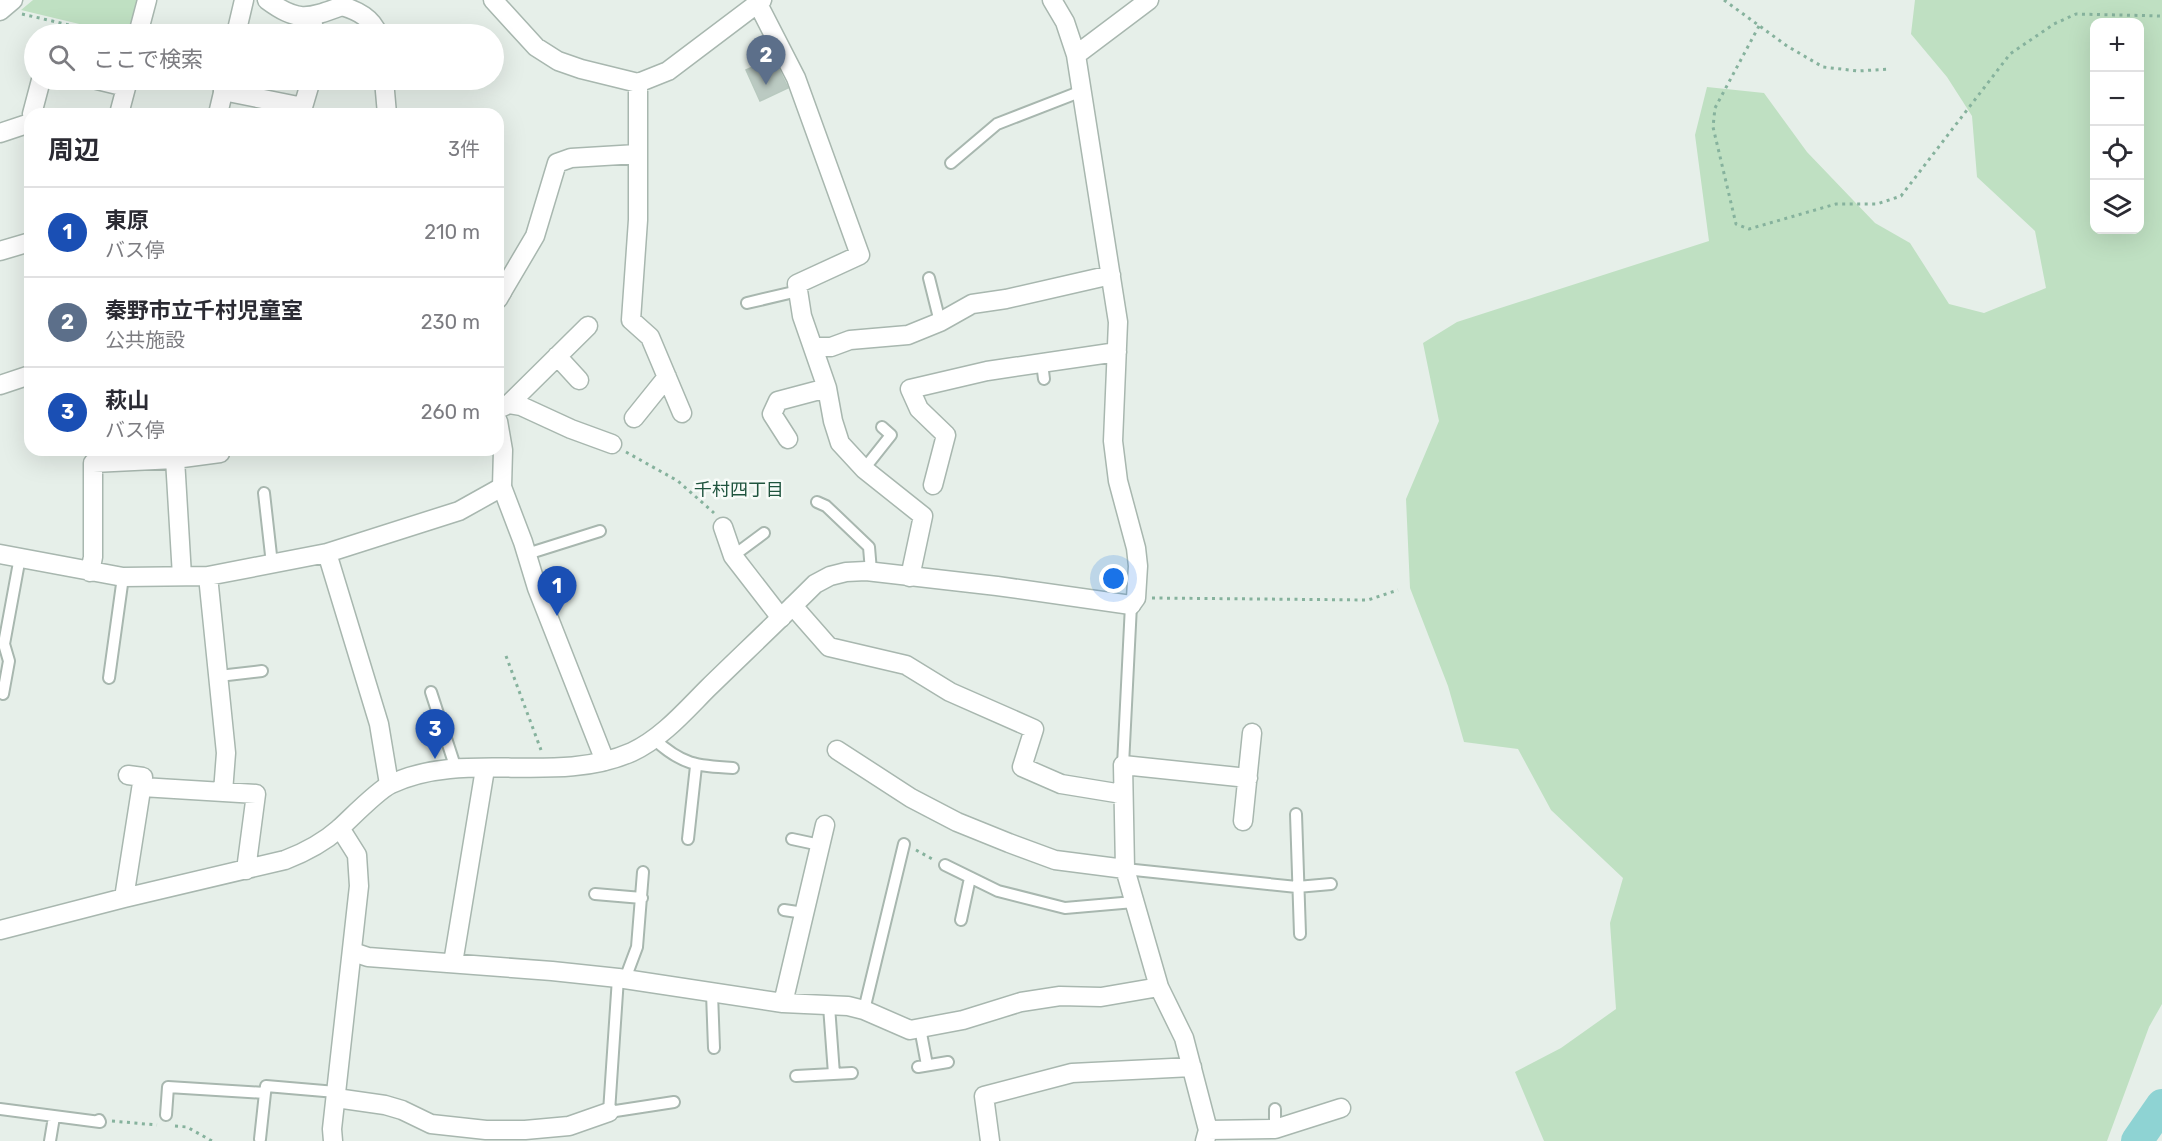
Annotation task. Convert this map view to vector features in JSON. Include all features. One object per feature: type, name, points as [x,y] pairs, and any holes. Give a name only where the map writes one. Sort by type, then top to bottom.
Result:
[{"type":"street","points":[[141,24],[147,0]]},
{"type":"street","points":[[238,24],[244,0]]},
{"type":"street","points":[[267,0],[289,15],[312,15],[339,3],[366,17],[372,24]]},
{"type":"street","points":[[493,0],[536,47],[558,61],[638,83],[668,71],[760,2],[796,78],[860,255],[797,284],[802,316],[827,388],[840,443],[864,469],[923,516],[910,577]]},
{"type":"street","points":[[0,930],[285,860],[325,842],[389,784],[424,772],[456,769],[574,768],[633,752],[654,739],[815,584],[830,576],[846,572],[871,572],[1134,601],[1138,566],[1136,548],[1118,482],[1113,441],[1118,322],[1076,55],[1065,22],[1052,0]]},
{"type":"street","points":[[1076,55],[1149,0]]},
{"type":"street","points":[[312,15],[313,24]]},
{"type":"street","points":[[638,83],[638,220],[631,320],[650,337],[682,413]]},
{"type":"street","points":[[34,108],[38,90]]},
{"type":"street","points":[[121,108],[125,90]]},
{"type":"street","points":[[219,108],[224,90]]},
{"type":"street","points":[[243,90],[303,107],[308,90]]},
{"type":"street","points":[[385,90],[386,108]]},
{"type":"street","points":[[0,133],[24,125]]},
{"type":"street","points":[[504,285],[535,236],[557,162],[570,158],[637,154]]},
{"type":"street","points":[[0,251],[24,244]]},
{"type":"street","points":[[813,347],[831,346],[850,340],[908,335],[940,322],[972,304],[1006,299],[1111,275]]},
{"type":"street","points":[[504,406],[588,326]]},
{"type":"street","points":[[933,485],[946,435],[919,409],[910,389],[987,371],[1043,371],[1117,352]]},
{"type":"street","points":[[557,356],[579,380]]},
{"type":"street","points":[[0,385],[24,377]]},
{"type":"street","points":[[634,418],[668,377]]},
{"type":"street","points":[[778,433],[772,414],[778,401],[827,388]]},
{"type":"street","points":[[504,406],[521,406],[571,429],[612,444]]},
{"type":"street","points":[[90,572],[93,557],[93,463],[198,456]]},
{"type":"street","points":[[503,456],[502,487],[537,588],[605,761]]},
{"type":"street","points":[[175,459],[182,576]]},
{"type":"street","points":[[0,554],[123,577],[208,576],[327,553],[459,511],[502,487]]},
{"type":"street","points":[[723,527],[733,556],[787,612],[829,647],[906,665],[950,692],[1034,729],[1022,767],[1062,784],[1122,794]]},
{"type":"street","points":[[327,553],[379,724],[389,784]]},
{"type":"street","points":[[208,576],[219,676],[213,709],[226,753],[223,792]]},
{"type":"street","points":[[1243,821],[1252,733]]},
{"type":"street","points":[[837,750],[911,798],[957,822],[1055,860],[1125,869]]},
{"type":"street","points":[[1248,778],[1123,765],[1125,869],[1134,902],[1159,987],[1184,1038],[1207,1136],[1275,1129],[1341,1108]]},
{"type":"street","points":[[453,963],[485,769]]},
{"type":"street","points":[[124,898],[144,777],[128,774]]},
{"type":"street","points":[[142,787],[256,794],[246,870]]},
{"type":"street","points":[[783,1003],[825,825]]},
{"type":"street","points":[[333,1141],[359,870],[357,855],[340,828]]},
{"type":"street","points":[[352,952],[368,957],[622,979],[783,1003],[848,1006],[864,1010],[910,1030],[963,1020],[1021,1002],[1060,996],[1101,997],[1159,987]]},
{"type":"street","points":[[990,1141],[984,1096],[1072,1073],[1192,1067]]},
{"type":"street","points":[[336,1095],[402,1110],[431,1124],[525,1136],[569,1126],[609,1112]]},
{"type":"lane","points":[[951,163],[997,124],[1082,91]]},
{"type":"lane","points":[[929,278],[940,322]]},
{"type":"lane","points":[[747,303],[798,291]]},
{"type":"lane","points":[[864,469],[891,435],[882,427]]},
{"type":"lane","points":[[264,493],[272,564]]},
{"type":"lane","points":[[817,502],[843,513],[869,547],[871,572]]},
{"type":"lane","points":[[526,554],[600,531]]},
{"type":"lane","points":[[733,556],[764,533]]},
{"type":"lane","points":[[3,694],[13,662],[4,644],[20,557]]},
{"type":"lane","points":[[109,678],[123,577]]},
{"type":"lane","points":[[1123,765],[1134,601]]},
{"type":"lane","points":[[111,664],[124,665]]},
{"type":"lane","points":[[219,676],[262,670]]},
{"type":"lane","points":[[431,692],[456,769]]},
{"type":"lane","points":[[654,739],[664,748],[696,766],[733,768]]},
{"type":"lane","points":[[688,839],[696,766]]},
{"type":"lane","points":[[1296,813],[1300,934]]},
{"type":"lane","points":[[792,839],[820,845]]},
{"type":"lane","points":[[864,1010],[904,844]]},
{"type":"lane","points":[[945,865],[998,891],[1065,908],[1134,902]]},
{"type":"lane","points":[[1125,869],[1297,887],[1332,884]]},
{"type":"lane","points":[[643,872],[637,947],[622,979],[609,1112],[674,1102]]},
{"type":"lane","points":[[961,920],[970,878]]},
{"type":"lane","points":[[595,894],[642,898]]},
{"type":"lane","points":[[784,910],[804,913]]},
{"type":"lane","points":[[712,993],[714,1048]]},
{"type":"lane","points":[[829,1006],[834,1074]]},
{"type":"lane","points":[[920,1028],[922,1066],[948,1062]]},
{"type":"lane","points":[[796,1076],[852,1073]]},
{"type":"lane","points":[[260,1139],[266,1086],[336,1095]]},
{"type":"lane","points":[[166,1115],[168,1087],[265,1093]]},
{"type":"lane","points":[[0,1109],[100,1122],[99,1120]]},
{"type":"lane","points":[[1275,1109],[1275,1129]]},
{"type":"lane","points":[[50,1141],[54,1117]]},
{"type":"path","points":[[1724,0],[1788,46],[1824,67],[1858,71],[1890,69]]},
{"type":"path","points":[[8,4],[18,13],[65,24]]},
{"type":"path","points":[[1759,26],[1715,108],[1713,127],[1736,224],[1749,229],[1836,204],[1878,204],[1901,196],[2010,54],[2054,24],[2076,14],[2162,16]]},
{"type":"path","points":[[612,444],[678,481],[713,512],[723,527]]},
{"type":"path","points":[[1134,601],[1368,600],[1398,590]]},
{"type":"path","points":[[506,656],[547,768]]},
{"type":"path","points":[[904,844],[945,865]]},
{"type":"green space","points":[[33,0],[140,0],[134,24],[79,24],[21,10]]},
{"type":"green space","points":[[1915,0],[2162,0],[2162,1004],[2149,1027],[2107,1141],[1544,1141],[1515,1072],[1561,1048],[1616,1009],[1610,923],[1623,878],[1551,810],[1518,749],[1464,742],[1448,686],[1410,588],[1406,499],[1439,421],[1423,343],[1457,322],[1709,241],[1695,135],[1707,87],[1764,93],[1807,152],[1875,223],[1910,243],[1949,304],[1984,313],[2046,288],[2035,231],[1977,177],[1972,116],[1947,77],[1911,34]]},
{"type":"building","points":[[771,53],[788,88],[760,101],[746,70],[762,63],[762,57]]},
{"type":"waterway","points":[[2137,1141],[2162,1105]]},
{"type":"place","name":"秦野市立千村児童室","points":[[766,85]]},
{"type":"place","name":"東原","points":[[557,616]]},
{"type":"place","name":"萩山","points":[[435,759]]},
{"type":"district","name":"千村四丁目","points":[[739,490]]}]
